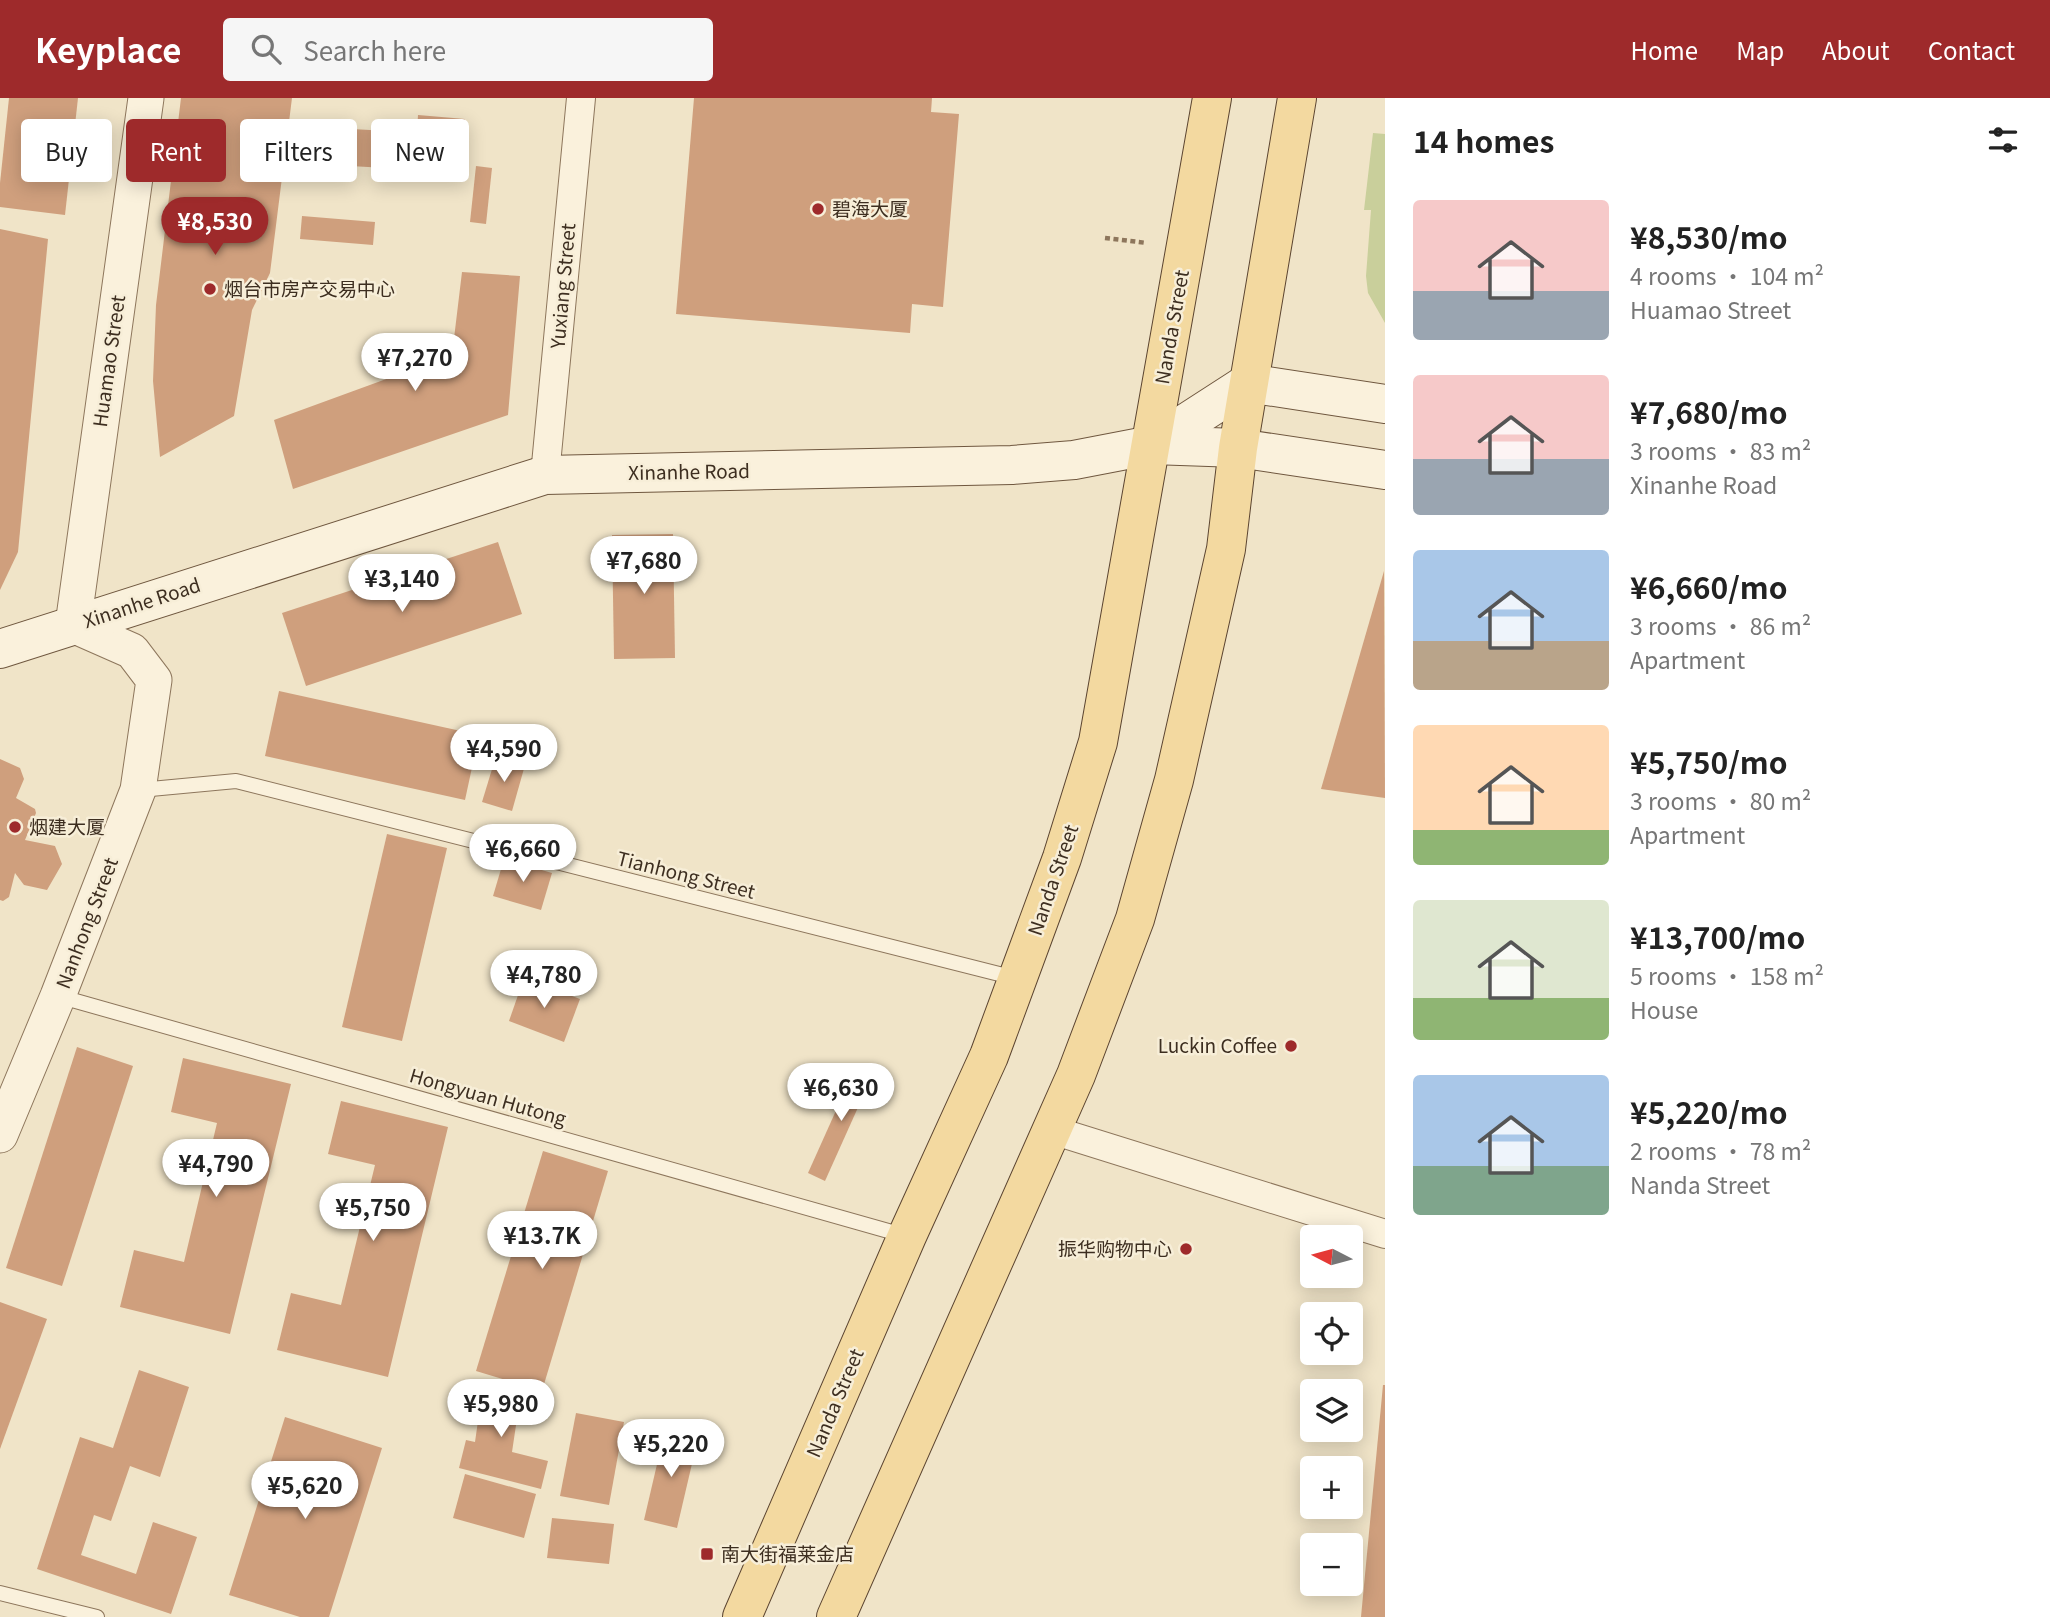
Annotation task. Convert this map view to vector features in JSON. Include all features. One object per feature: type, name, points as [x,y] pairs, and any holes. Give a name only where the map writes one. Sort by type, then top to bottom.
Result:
[{"type":"main road","name":"Nanda Street","points":[[742,1617],[907,1236],[989,1056],[1062,858],[1098,743],[1212,98]]},
{"type":"main road","points":[[836,1617],[1076,1075],[1135,919],[1174,780],[1226,549],[1248,383],[1297,98]]},
{"type":"main road","name":"Xinanhe Road","points":[[0,649],[545,475],[1012,465],[1074,460],[1152,445],[1248,383]]},
{"type":"main road","points":[[1248,383],[1385,404]]},
{"type":"main road","points":[[1152,445],[1238,448],[1385,470]]},
{"type":"street","name":"Huamao Street","points":[[73,625],[146,98]]},
{"type":"street","name":"Yuxiang Street","points":[[545,475],[581,98]]},
{"type":"street","name":"Nanhong Street","points":[[0,1135],[58,996],[138,790],[154,680],[132,651],[73,625]]},
{"type":"street","points":[[1052,1130],[1385,1234]]},
{"type":"lane","name":"Tianhong Street","points":[[138,790],[236,780],[1018,979]]},
{"type":"lane","name":"Hongyuan Hutong","points":[[58,996],[907,1236]]},
{"type":"lane","points":[[0,1593],[97,1617]]},
{"type":"path","points":[[1105,238],[1147,243]]},
{"type":"green space","points":[[1373,133],[1385,134],[1385,323],[1368,293],[1366,276],[1371,210],[1364,210]]},
{"type":"building","points":[[9,98],[78,98],[76,119],[21,119],[21,182],[69,182],[65,215],[0,207]]},
{"type":"building","name":"烟台市房产交易中心","points":[[181,98],[292,98],[289,119],[240,119],[240,182],[281,182],[270,273],[252,310],[234,416],[160,457],[153,381],[156,305],[171,182],[226,182],[226,119],[178,119]]},
{"type":"building","name":"碧海大厦","points":[[694,98],[932,98],[931,112],[959,114],[943,307],[912,304],[910,333],[676,314]]},
{"type":"building","points":[[418,115],[465,119],[418,119]]},
{"type":"building","points":[[357,129],[371,130],[371,167],[357,166]]},
{"type":"building","points":[[476,166],[492,168],[486,224],[470,222]]},
{"type":"building","points":[[302,216],[375,222],[373,245],[300,239]]},
{"type":"building","points":[[0,229],[48,239],[18,552],[0,590]]},
{"type":"building","points":[[462,272],[520,276],[508,415],[293,489],[274,420],[452,355]]},
{"type":"building","points":[[673,534],[675,658],[614,659],[612,535]]},
{"type":"building","points":[[498,542],[522,614],[306,686],[282,613]]},
{"type":"building","points":[[1384,571],[1385,798],[1321,789]]},
{"type":"building","points":[[279,691],[479,735],[465,800],[265,756]]},
{"type":"building","points":[[496,756],[525,765],[512,811],[482,802]]},
{"type":"building","name":"烟建大厦","points":[[0,759],[20,768],[24,779],[16,798],[35,809],[36,813],[25,840],[55,846],[62,864],[47,890],[24,885],[15,873],[9,897],[3,901],[0,900]]},
{"type":"building","points":[[387,834],[447,848],[402,1041],[342,1027]]},
{"type":"building","points":[[504,859],[552,873],[541,910],[493,896]]},
{"type":"building","points":[[524,978],[580,999],[564,1042],[509,1021]]},
{"type":"building","points":[[77,1047],[133,1066],[62,1286],[6,1268]]},
{"type":"building","points":[[183,1058],[291,1084],[230,1334],[120,1307],[134,1250],[184,1262],[217,1123],[171,1112]]},
{"type":"building","points":[[856,1066],[873,1074],[825,1181],[808,1173]]},
{"type":"building","points":[[341,1101],[448,1127],[388,1377],[277,1350],[291,1293],[341,1305],[375,1165],[328,1154]]},
{"type":"building","points":[[543,1151],[608,1171],[542,1391],[476,1371]]},
{"type":"building","points":[[0,1302],[47,1319],[0,1449]]},
{"type":"building","points":[[139,1370],[189,1387],[160,1477],[130,1466],[111,1521],[94,1515],[81,1555],[136,1574],[153,1522],[197,1537],[171,1614],[37,1569],[80,1437],[113,1448]]},
{"type":"building","points":[[484,1379],[522,1385],[512,1452],[548,1461],[541,1489],[459,1468],[466,1440],[475,1442]]},
{"type":"building","points":[[1385,1385],[1385,1617],[1361,1617]]},
{"type":"building","points":[[576,1413],[624,1422],[609,1505],[560,1496]]},
{"type":"building","points":[[285,1417],[382,1448],[329,1617],[300,1617],[229,1595]]},
{"type":"building","points":[[665,1430],[698,1438],[677,1528],[644,1520]]},
{"type":"building","points":[[465,1474],[536,1494],[524,1538],[453,1518]]},
{"type":"building","points":[[552,1518],[614,1524],[609,1564],[547,1558]]},
{"type":"place","name":"碧海大厦","points":[[818,209]]},
{"type":"place","name":"烟台市房产交易中心","points":[[210,289]]},
{"type":"place","name":"烟建大厦","points":[[15,827]]},
{"type":"place","name":"Luckin Coffee","points":[[1291,1046]]},
{"type":"place","name":"振华购物中心","points":[[1186,1249]]},
{"type":"place","name":"南大街福莱金店","points":[[707,1554]]}]
